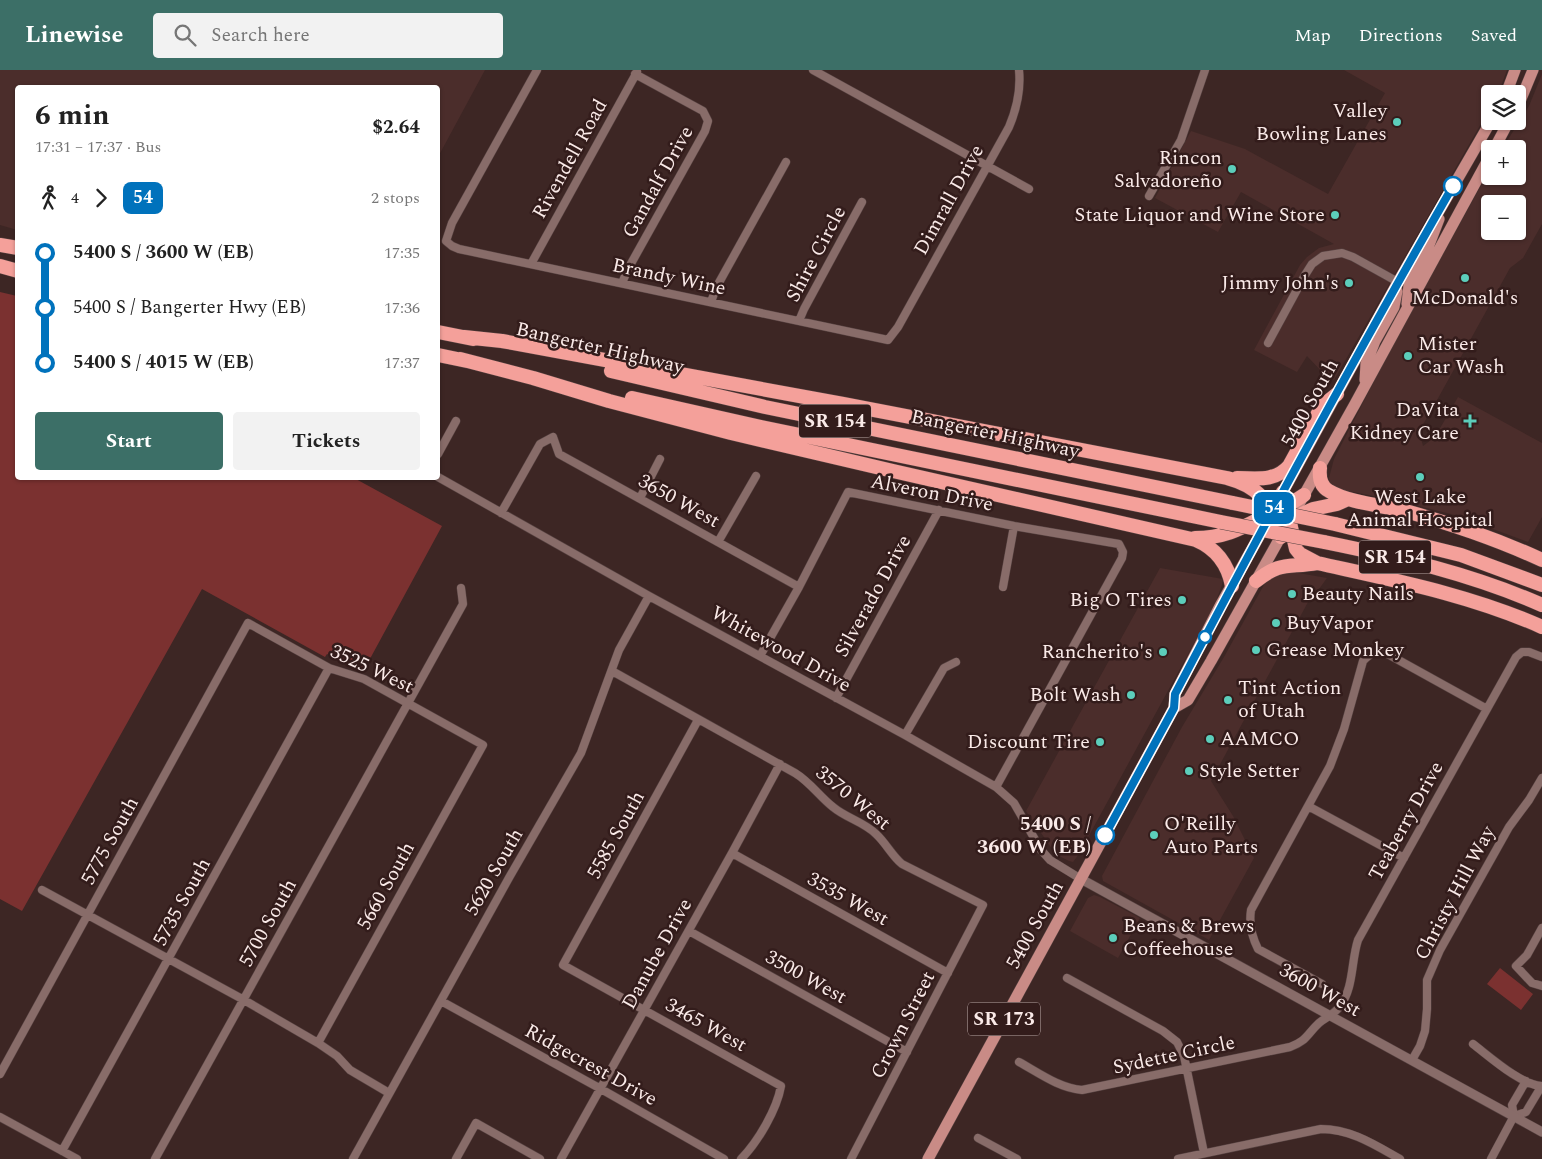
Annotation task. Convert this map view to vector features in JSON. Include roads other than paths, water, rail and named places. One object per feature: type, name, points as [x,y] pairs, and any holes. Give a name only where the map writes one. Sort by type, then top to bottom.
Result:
[{"type":"highway","points":[[0,245],[15,248]]},
{"type":"highway","points":[[0,266],[15,271]]},
{"type":"highway","points":[[0,274],[15,272]]},
{"type":"highway","name":"Bangerter Highway","points":[[440,332],[765,407],[1335,524],[1461,555],[1542,585]]},
{"type":"highway","points":[[464,337],[502,341],[843,404],[1227,478],[1249,486],[1261,496],[1276,525]]},
{"type":"highway","name":"Bangerter Highway","points":[[440,355],[761,427],[1401,558],[1465,576],[1542,605]]},
{"type":"highway","points":[[460,359],[637,408],[778,444],[1189,538],[1203,543],[1221,558],[1228,571],[1232,586]]},
{"type":"highway","points":[[1227,478],[1269,478],[1284,472],[1322,406],[1337,394]]},
{"type":"highway","points":[[1320,468],[1320,480],[1324,488],[1331,492],[1348,499],[1436,520],[1494,540],[1542,560]]},
{"type":"highway","points":[[1283,492],[1289,513],[1293,543],[1300,554],[1317,563],[1401,582],[1468,600],[1542,626]]},
{"type":"highway","points":[[1262,530],[1276,525],[1304,495]]},
{"type":"highway","points":[[1289,513],[1337,504],[1348,499]]},
{"type":"highway","points":[[1189,538],[1207,538],[1248,526],[1276,525]]},
{"type":"highway","points":[[1256,581],[1281,566],[1300,566],[1317,563]]},
{"type":"main road","points":[[1510,85],[1516,70]]},
{"type":"main road","points":[[1526,87],[1533,70]]},
{"type":"main road","name":"5400 South","points":[[1174,708],[1188,700],[1256,581],[1276,525],[1283,492],[1398,282],[1485,130]]},
{"type":"main road","name":"5400 South","points":[[1304,495],[1481,172]]},
{"type":"main road","points":[[1407,307],[1409,285],[1424,258],[1435,231],[1443,203]]},
{"type":"main road","points":[[1365,385],[1366,364],[1375,341],[1394,307],[1398,282]]},
{"type":"main road","name":"5400 South","points":[[928,1159],[1174,708],[1175,694],[1262,530]]},
{"type":"street","name":"Brandy Wine","points":[[537,70],[452,223],[446,241],[452,246],[888,340]]},
{"type":"street","points":[[813,70],[1029,189]]},
{"type":"street","name":"Dimrall Drive","points":[[888,340],[898,327],[1014,115],[1020,89],[1019,70]]},
{"type":"street","points":[[1149,196],[1182,140],[1205,70]]},
{"type":"street","name":"Rivendell Road","points":[[531,264],[637,72]]},
{"type":"street","name":"Gandalf Drive","points":[[622,283],[705,131],[708,121],[703,111],[637,72]]},
{"type":"street","points":[[711,302],[716,288],[786,162]]},
{"type":"street","name":"Shire Circle","points":[[800,321],[804,309],[862,202]]},
{"type":"street","points":[[1268,343],[1305,275],[1312,264],[1323,256],[1342,253],[1398,282]]},
{"type":"street","points":[[440,450],[456,421]]},
{"type":"street","name":"3650 West","points":[[501,513],[540,444],[553,437],[559,454],[799,587]]},
{"type":"street","points":[[640,498],[660,459]]},
{"type":"street","points":[[718,542],[756,476]]},
{"type":"street","name":"Whitewood Drive","points":[[440,478],[649,596],[905,735],[996,788],[1014,803],[1050,860],[1081,880]]},
{"type":"street","name":"Alveron Drive","points":[[760,656],[799,587],[848,492],[1014,526],[1119,544],[1123,552],[1122,558],[996,788]]},
{"type":"street","name":"Silverado Drive","points":[[836,698],[939,510]]},
{"type":"street","points":[[1003,587],[1014,526]]},
{"type":"street","name":"5700 South","points":[[155,1159],[463,604],[461,588]]},
{"type":"street","name":"5620 South","points":[[353,1159],[510,876],[581,753],[619,650],[649,596]]},
{"type":"street","name":"3525 West","points":[[248,623],[329,668],[364,679],[483,745]]},
{"type":"street","name":"5775 South","points":[[0,1074],[248,623]]},
{"type":"street","points":[[1322,984],[1258,949],[1254,941],[1250,918],[1251,910],[1330,766],[1344,729],[1363,661],[1376,651],[1384,652],[1486,709]]},
{"type":"street","name":"Teaberry Drive","points":[[1330,1016],[1340,1008],[1347,994],[1358,940],[1516,657],[1522,652],[1529,652],[1542,657]]},
{"type":"street","points":[[905,735],[944,668],[956,662]]},
{"type":"street","name":"5735 South","points":[[62,1151],[329,668]]},
{"type":"street","name":"3570 West","points":[[612,671],[802,777],[833,807],[869,828],[902,864],[983,906]]},
{"type":"street","name":"5585 South","points":[[563,965],[698,720]]},
{"type":"street","name":"5660 South","points":[[318,1043],[483,745]]},
{"type":"street","name":"Danube Drive","points":[[562,1159],[780,764]]},
{"type":"street","name":"Christy Hill Way","points":[[1412,1060],[1420,1046],[1425,1031],[1427,980],[1440,950],[1509,827],[1530,800],[1542,778]]},
{"type":"street","points":[[1308,806],[1404,858]]},
{"type":"street","name":"3535 West","points":[[732,853],[948,973]]},
{"type":"street","name":"3600 West","points":[[1081,880],[1542,1132]]},
{"type":"street","points":[[42,890],[244,1000],[318,1043],[337,1056],[350,1070],[389,1093]]},
{"type":"street","name":"Crown Street","points":[[851,1159],[983,906]]},
{"type":"street","points":[[1542,928],[1527,955],[1516,966],[1532,983],[1542,986]]},
{"type":"street","name":"3500 West","points":[[689,931],[907,1052]]},
{"type":"street","name":"3465 West","points":[[563,965],[781,1086],[776,1103],[756,1140],[742,1159]]},
{"type":"street","points":[[1066,978],[1171,1036],[1181,1048],[1204,1153]]},
{"type":"street","name":"Ridgecrest Drive","points":[[441,1001],[724,1159]]},
{"type":"street","name":"Sydette Circle","points":[[1019,1062],[1061,1085],[1071,1089],[1082,1090],[1187,1070],[1298,1044],[1311,1034],[1318,1024],[1330,1016]]},
{"type":"street","points":[[1473,1044],[1526,1081],[1542,1086],[1526,1112],[1514,1116]]},
{"type":"street","points":[[1491,1159],[1514,1116],[1512,1105],[1526,1081]]},
{"type":"street","points":[[0,1117],[77,1159]]},
{"type":"street","points":[[456,1159],[476,1123],[540,1159]]},
{"type":"street","points":[[1178,1159],[1321,1129],[1336,1129],[1360,1137],[1400,1159]]},
{"type":"street","points":[[978,1138],[1016,1159]]},
{"type":"place","name":"Valley Bowling Lanes","points":[[1397,122]]},
{"type":"place","name":"Rincon Salvadoreño","points":[[1232,169]]},
{"type":"place","name":"State Liquor and Wine Store","points":[[1335,215]]},
{"type":"place","name":"McDonald's","points":[[1465,278]]},
{"type":"place","name":"Jimmy John's","points":[[1349,283]]},
{"type":"place","name":"Mister Car Wash","points":[[1408,356]]},
{"type":"place","name":"DaVita Kidney Care","points":[[1470,421]]},
{"type":"place","name":"West Lake Animal Hospital","points":[[1420,477]]},
{"type":"place","name":"Beauty Nails","points":[[1292,594]]},
{"type":"place","name":"Big O Tires","points":[[1182,600]]},
{"type":"place","name":"BuyVapor","points":[[1276,623]]},
{"type":"place","name":"Grease Monkey","points":[[1256,650]]},
{"type":"place","name":"Rancherito's","points":[[1163,652]]},
{"type":"place","name":"Bolt Wash","points":[[1131,695]]},
{"type":"place","name":"Tint Action of Utah","points":[[1228,700]]},
{"type":"place","name":"AAMCO","points":[[1210,739]]},
{"type":"place","name":"Discount Tire","points":[[1100,742]]},
{"type":"place","name":"Style Setter","points":[[1189,771]]},
{"type":"place","name":"5400 S / 3600 W (EB)","points":[[1105,835]]},
{"type":"place","name":"O'Reilly Auto Parts","points":[[1154,835]]},
{"type":"place","name":"Beans & Brews Coffeehouse","points":[[1113,938]]}]
